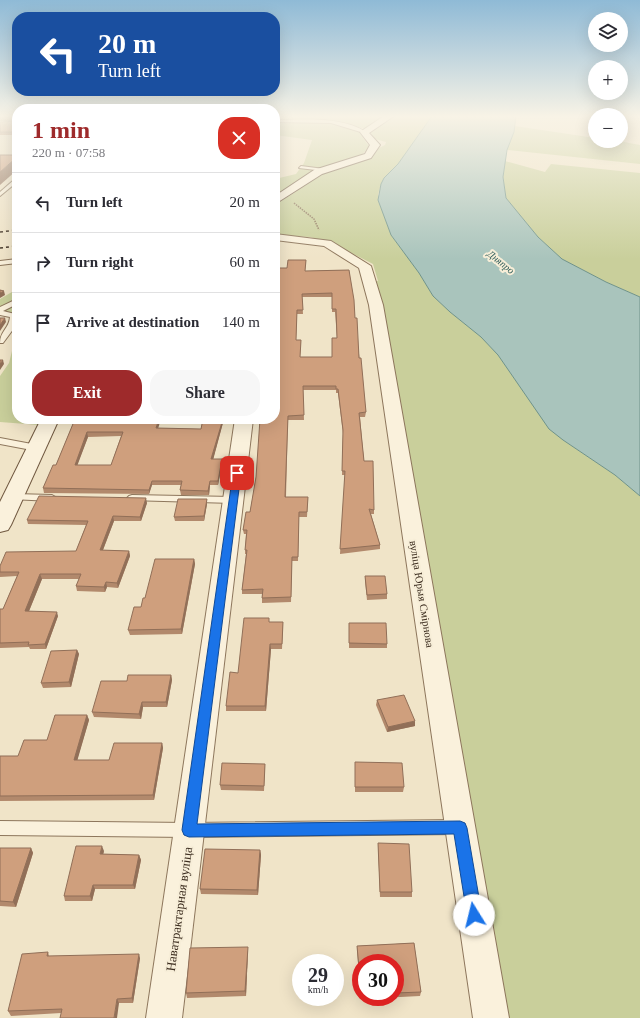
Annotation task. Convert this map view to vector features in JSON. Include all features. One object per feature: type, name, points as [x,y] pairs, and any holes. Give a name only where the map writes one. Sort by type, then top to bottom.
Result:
[{"type":"street","points":[[280,198],[324,170],[347,164]]},
{"type":"street","name":"вуліца Юрыя Смірнова","points":[[280,237],[327,243],[365,266],[376,305],[491,1018]]},
{"type":"street","points":[[0,525],[48,424]]},
{"type":"street","name":"Наватрактарная вуліца","points":[[164,1018],[243,424]]},
{"type":"lane","points":[[301,167],[324,170]]},
{"type":"lane","points":[[0,195],[12,184]]},
{"type":"lane","points":[[0,263],[12,262]]},
{"type":"lane","points":[[0,312],[12,304]]},
{"type":"lane","points":[[0,312],[12,315]]},
{"type":"lane","points":[[0,342],[12,325]]},
{"type":"lane","points":[[0,441],[37,448]]},
{"type":"lane","points":[[14,497],[61,498]]},
{"type":"lane","points":[[124,498],[233,500]]},
{"type":"lane","points":[[0,828],[189,830],[460,828]]},
{"type":"path","points":[[280,200],[297,204],[300,209],[312,216],[316,222],[319,232],[327,243]]},
{"type":"green space","points":[[304,164],[337,164],[280,195],[280,178],[296,174]]},
{"type":"green space","points":[[352,164],[398,164],[389,173],[381,185],[378,195],[391,235],[419,273],[433,296],[481,337],[498,355],[530,401],[563,440],[615,475],[640,496],[640,1018],[503,1018],[369,282],[378,281],[373,264],[332,243],[310,237],[280,235],[280,201],[323,173]]},
{"type":"green space","points":[[505,164],[514,164],[545,172],[551,164],[640,173],[640,297],[606,282],[562,259],[538,237],[506,198],[503,177]]},
{"type":"green space","points":[[12,292],[12,312],[0,313],[0,299]]},
{"type":"green space","points":[[12,351],[12,423],[0,422],[0,376],[9,363]]},
{"type":"water","name":"Дняпро","points":[[398,164],[505,164],[503,177],[506,198],[538,237],[562,259],[606,282],[640,297],[640,496],[615,475],[549,429],[498,355],[481,337],[433,296],[419,273],[391,235],[378,200],[381,184],[384,178]]},
{"type":"building","points":[[0,164],[10,164],[0,172]]},
{"type":"building","points":[[288,260],[306,260],[305,271],[349,270],[354,300],[355,318],[357,318],[359,358],[361,358],[366,412],[359,413],[364,461],[373,461],[374,510],[369,509],[380,545],[340,549],[345,471],[342,471],[343,430],[338,389],[336,389],[336,386],[303,386],[304,415],[288,416],[285,497],[308,497],[307,512],[299,512],[298,557],[292,557],[291,597],[262,598],[263,589],[242,590],[247,550],[245,550],[247,530],[243,530],[246,512],[250,512],[256,477],[260,424],[280,424],[280,268],[287,268]],"holes":[[[332,293],[332,309],[336,309],[337,338],[332,338],[332,357],[300,357],[301,340],[296,340],[297,310],[303,310],[302,294]]]},
{"type":"building","points":[[0,318],[5,318],[0,325]]},
{"type":"building","points":[[73,424],[157,424],[156,428],[201,429],[202,424],[222,424],[211,459],[222,459],[218,481],[210,481],[208,491],[180,490],[182,481],[152,481],[149,490],[43,488],[53,465],[56,465]],"holes":[[[87,432],[123,432],[111,465],[75,465]]]},
{"type":"building","points":[[39,496],[146,498],[140,517],[113,516],[100,550],[129,551],[117,583],[106,582],[104,587],[76,586],[81,574],[40,574],[25,611],[57,612],[45,644],[28,645],[29,642],[0,643],[0,609],[3,609],[19,572],[0,572],[0,566],[6,552],[76,551],[88,521],[27,520]]},
{"type":"building","points":[[178,499],[207,499],[204,516],[174,517]]},
{"type":"building","points":[[155,559],[194,559],[181,629],[128,630],[134,607],[141,607],[143,598],[145,598]]},
{"type":"building","points":[[365,576],[385,576],[387,594],[367,595]]},
{"type":"building","points":[[244,618],[269,618],[269,622],[283,622],[282,644],[270,644],[265,706],[226,706],[230,672],[238,673]]},
{"type":"building","points":[[349,623],[386,623],[387,644],[349,643]]},
{"type":"building","points":[[77,650],[69,682],[41,683],[51,651]]},
{"type":"building","points":[[128,675],[171,675],[166,702],[142,702],[139,714],[92,712],[101,681],[127,681]]},
{"type":"building","points":[[404,695],[415,721],[388,727],[377,700]]},
{"type":"building","points":[[55,715],[87,715],[74,760],[109,760],[114,743],[162,743],[153,795],[0,796],[0,756],[18,756],[24,740],[47,740]]},
{"type":"building","points":[[355,762],[402,763],[404,787],[355,787]]},
{"type":"building","points":[[222,763],[265,764],[264,786],[220,785]]},
{"type":"building","points":[[378,843],[409,844],[412,892],[380,892]]},
{"type":"building","points":[[76,846],[102,846],[100,854],[139,855],[133,885],[93,885],[90,896],[64,896]]},
{"type":"building","points":[[0,848],[31,848],[13,902],[0,901]]},
{"type":"building","points":[[205,849],[260,850],[257,890],[200,889]]},
{"type":"building","points":[[414,943],[421,992],[404,993],[404,954],[358,954],[357,946]]},
{"type":"building","points":[[248,947],[245,991],[186,993],[190,948]]},
{"type":"building","points":[[48,952],[47,956],[139,954],[132,998],[117,999],[114,1018],[60,1018],[62,1009],[8,1011],[22,954]]},
{"type":"railway","points":[[0,232],[12,231]]},
{"type":"railway","points":[[0,248],[12,247]]},
{"type":"route","points":[[237,473],[189,830],[460,828],[474,915]]}]
